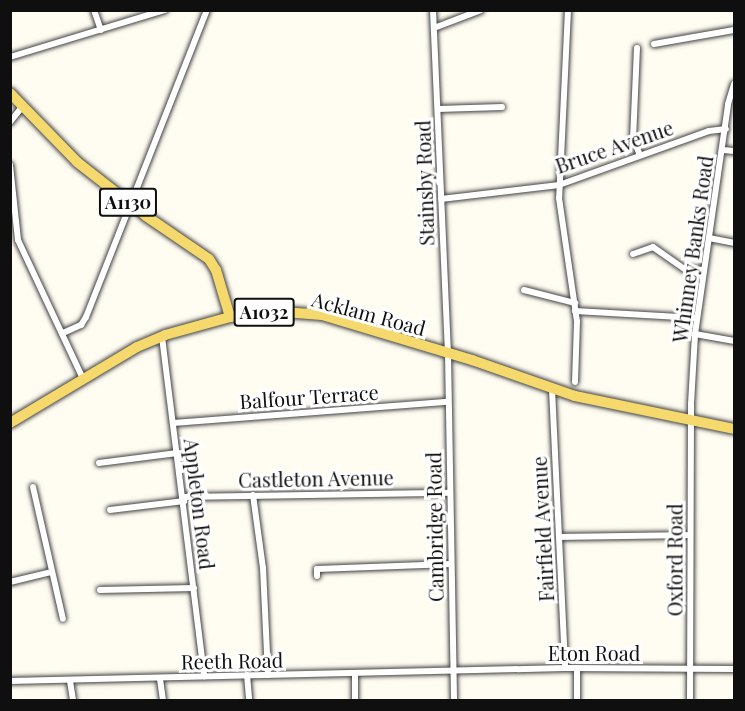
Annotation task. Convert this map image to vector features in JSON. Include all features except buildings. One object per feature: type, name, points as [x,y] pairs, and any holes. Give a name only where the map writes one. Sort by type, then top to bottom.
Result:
[{"type":"main road","name":"A1130","points":[[10,93],[77,162],[130,204],[209,259],[216,270],[230,317]]},
{"type":"main road","name":"Acklam Road","points":[[10,423],[137,347],[162,337],[230,317],[272,311],[322,315],[552,389],[616,405],[735,429]]},
{"type":"street","points":[[94,10],[101,30]]},
{"type":"street","points":[[10,57],[165,10]]},
{"type":"street","points":[[63,333],[81,325],[86,317],[207,10]]},
{"type":"street","name":"Stainsby Road","points":[[433,10],[448,354]]},
{"type":"street","points":[[434,28],[481,10]]},
{"type":"street","points":[[568,10],[559,185],[575,307],[575,378],[584,375]]},
{"type":"street","points":[[654,44],[735,30]]},
{"type":"street","points":[[637,48],[633,138],[640,155]]},
{"type":"street","name":"Whinney Banks Road","points":[[691,419],[697,318],[727,121],[735,84]]},
{"type":"street","points":[[10,122],[22,107]]},
{"type":"street","points":[[438,109],[502,107]]},
{"type":"street","points":[[727,121],[735,120]]},
{"type":"street","name":"Bruce Avenue","points":[[441,200],[559,185],[709,131],[726,129]]},
{"type":"street","points":[[723,150],[735,151]]},
{"type":"street","points":[[10,165],[18,240],[83,379]]},
{"type":"street","points":[[709,238],[735,243]]},
{"type":"street","points":[[633,254],[653,247],[685,269],[704,270]]},
{"type":"street","points":[[524,290],[575,307],[697,318]]},
{"type":"street","points":[[695,334],[735,341]]},
{"type":"street","name":"Appleton Road","points":[[162,337],[204,676]]},
{"type":"street","name":"Cambridge Road","points":[[448,354],[454,700]]},
{"type":"street","name":"Fairfield Avenue","points":[[552,389],[565,668]]},
{"type":"street","name":"Balfour Terrace","points":[[173,423],[448,402]]},
{"type":"street","name":"Oxford Road","points":[[690,700],[691,419]]},
{"type":"street","points":[[99,464],[177,453]]},
{"type":"street","points":[[33,487],[63,619]]},
{"type":"street","name":"Castleton Avenue","points":[[110,510],[183,499],[253,495],[450,493]]},
{"type":"street","points":[[253,495],[263,568],[268,675]]},
{"type":"street","points":[[560,537],[690,535]]},
{"type":"street","points":[[317,576],[317,568],[451,564]]},
{"type":"street","points":[[10,582],[51,572]]},
{"type":"street","points":[[100,590],[194,588]]},
{"type":"street","name":"Eton Road","points":[[453,672],[565,668],[735,669]]},
{"type":"street","points":[[577,668],[577,700]]},
{"type":"street","name":"Reeth Road","points":[[10,681],[453,672]]},
{"type":"street","points":[[247,675],[249,700]]},
{"type":"street","points":[[355,675],[355,700]]},
{"type":"street","points":[[160,679],[163,700]]},
{"type":"street","points":[[70,681],[73,700]]}]
